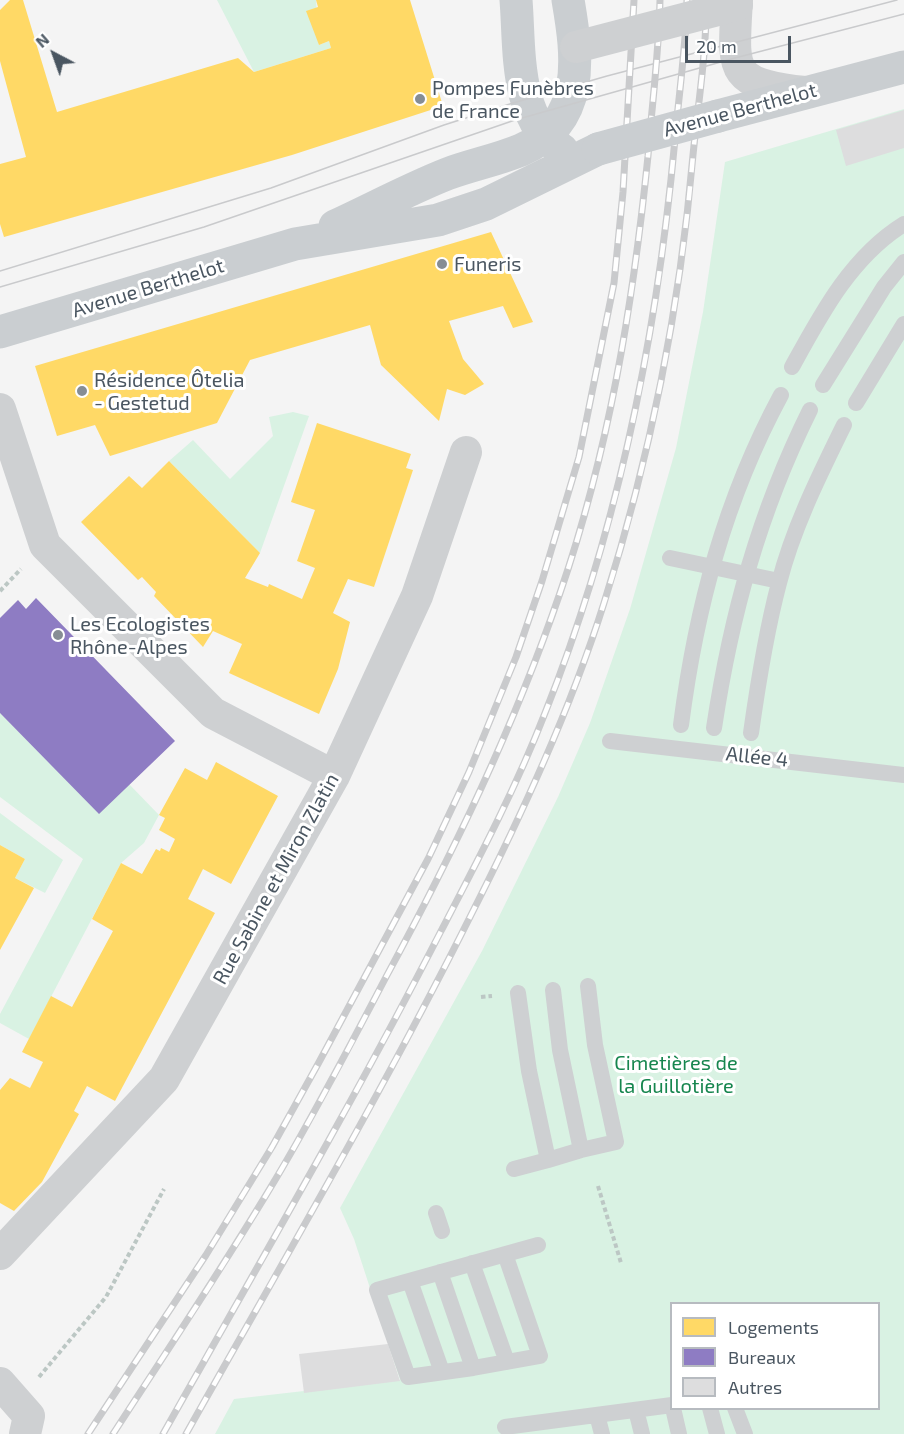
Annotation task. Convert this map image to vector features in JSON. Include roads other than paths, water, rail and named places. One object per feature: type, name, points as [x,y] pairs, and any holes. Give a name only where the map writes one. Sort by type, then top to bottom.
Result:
[{"type":"main road","points":[[516,0],[526,100],[545,135],[558,148],[587,154]]},
{"type":"main road","points":[[545,135],[561,120],[573,87],[576,47],[568,0]]},
{"type":"main road","name":"Avenue Berthelot","points":[[0,332],[295,244],[438,220],[486,204],[587,154],[718,116],[904,67]]},
{"type":"main road","name":"Avenue Berthelot","points":[[295,244],[446,174],[521,149],[545,135]]},
{"type":"street","points":[[576,47],[737,3],[735,58],[742,75],[768,88],[806,92]]},
{"type":"street","points":[[0,409],[45,546],[213,713],[334,776]]},
{"type":"street","name":"Rue Sabine et Miron Zlatin","points":[[0,1254],[164,1078],[334,776],[417,596],[466,452]]},
{"type":"street","points":[[8,1393],[29,1416],[26,1434]]},
{"type":"lane","points":[[792,368],[820,318],[863,255],[904,224]]},
{"type":"lane","points":[[823,385],[884,287],[904,262]]},
{"type":"lane","points":[[855,403],[904,324]]},
{"type":"lane","points":[[681,725],[698,614],[711,566],[741,476],[781,395]]},
{"type":"lane","points":[[714,728],[721,682],[745,574],[774,489],[810,410]]},
{"type":"lane","points":[[751,733],[759,674],[779,581],[808,500],[844,425]]},
{"type":"lane","points":[[669,558],[779,581]]},
{"type":"lane","name":"Allée 4","points":[[610,741],[904,775]]},
{"type":"lane","points":[[514,1169],[616,1142],[595,1046],[588,986]]},
{"type":"lane","points":[[553,990],[560,1050],[581,1150]]},
{"type":"lane","points":[[518,993],[528,1071],[548,1160]]},
{"type":"lane","points":[[436,1213],[442,1231]]},
{"type":"lane","points":[[505,1254],[540,1356],[408,1377],[378,1290],[440,1272],[472,1263],[505,1254],[538,1245]]},
{"type":"lane","points":[[472,1263],[507,1362]]},
{"type":"lane","points":[[440,1272],[473,1368]]},
{"type":"lane","points":[[410,1281],[441,1372]]},
{"type":"lane","points":[[505,1427],[559,1427],[597,1415],[670,1407]]},
{"type":"lane","points":[[636,1410],[642,1434]]},
{"type":"lane","points":[[673,1410],[679,1434]]},
{"type":"lane","points":[[711,1410],[717,1434]]},
{"type":"lane","points":[[736,1410],[745,1434]]},
{"type":"lane","points":[[597,1415],[602,1434]]},
{"type":"tram line","points":[[0,271],[271,188],[444,125],[513,103],[897,0]]},
{"type":"tram line","points":[[0,287],[204,227],[515,120],[735,58],[904,14]]},
{"type":"railway","points":[[88,1434],[206,1255],[272,1147],[318,1064],[428,859],[469,772],[516,657],[542,581],[579,457],[614,283],[623,192],[634,0]]},
{"type":"railway","points":[[113,1434],[261,1204],[335,1074],[411,930],[481,789],[542,643],[577,540],[617,377],[642,211],[657,58],[660,0]]},
{"type":"railway","points":[[163,1434],[340,1121],[469,878],[522,769],[571,644],[594,574],[613,503],[631,431],[645,359],[667,213],[684,52],[687,0]]},
{"type":"railway","points":[[186,1434],[331,1177],[436,983],[526,802],[591,643],[635,493],[661,382],[687,212],[702,78],[706,0]]},
{"type":"place","name":"Pompes Funèbres de France","points":[[420,99]]},
{"type":"place","name":"Funeris","points":[[442,264]]},
{"type":"place","name":"Résidence Ôtelia - Gestetud","points":[[82,391]]},
{"type":"place","name":"Les Ecologistes Rhône-Alpes","points":[[58,635]]},
{"type":"park label","name":"Cimetières de la Guillotière","points":[[676,1074]]}]
